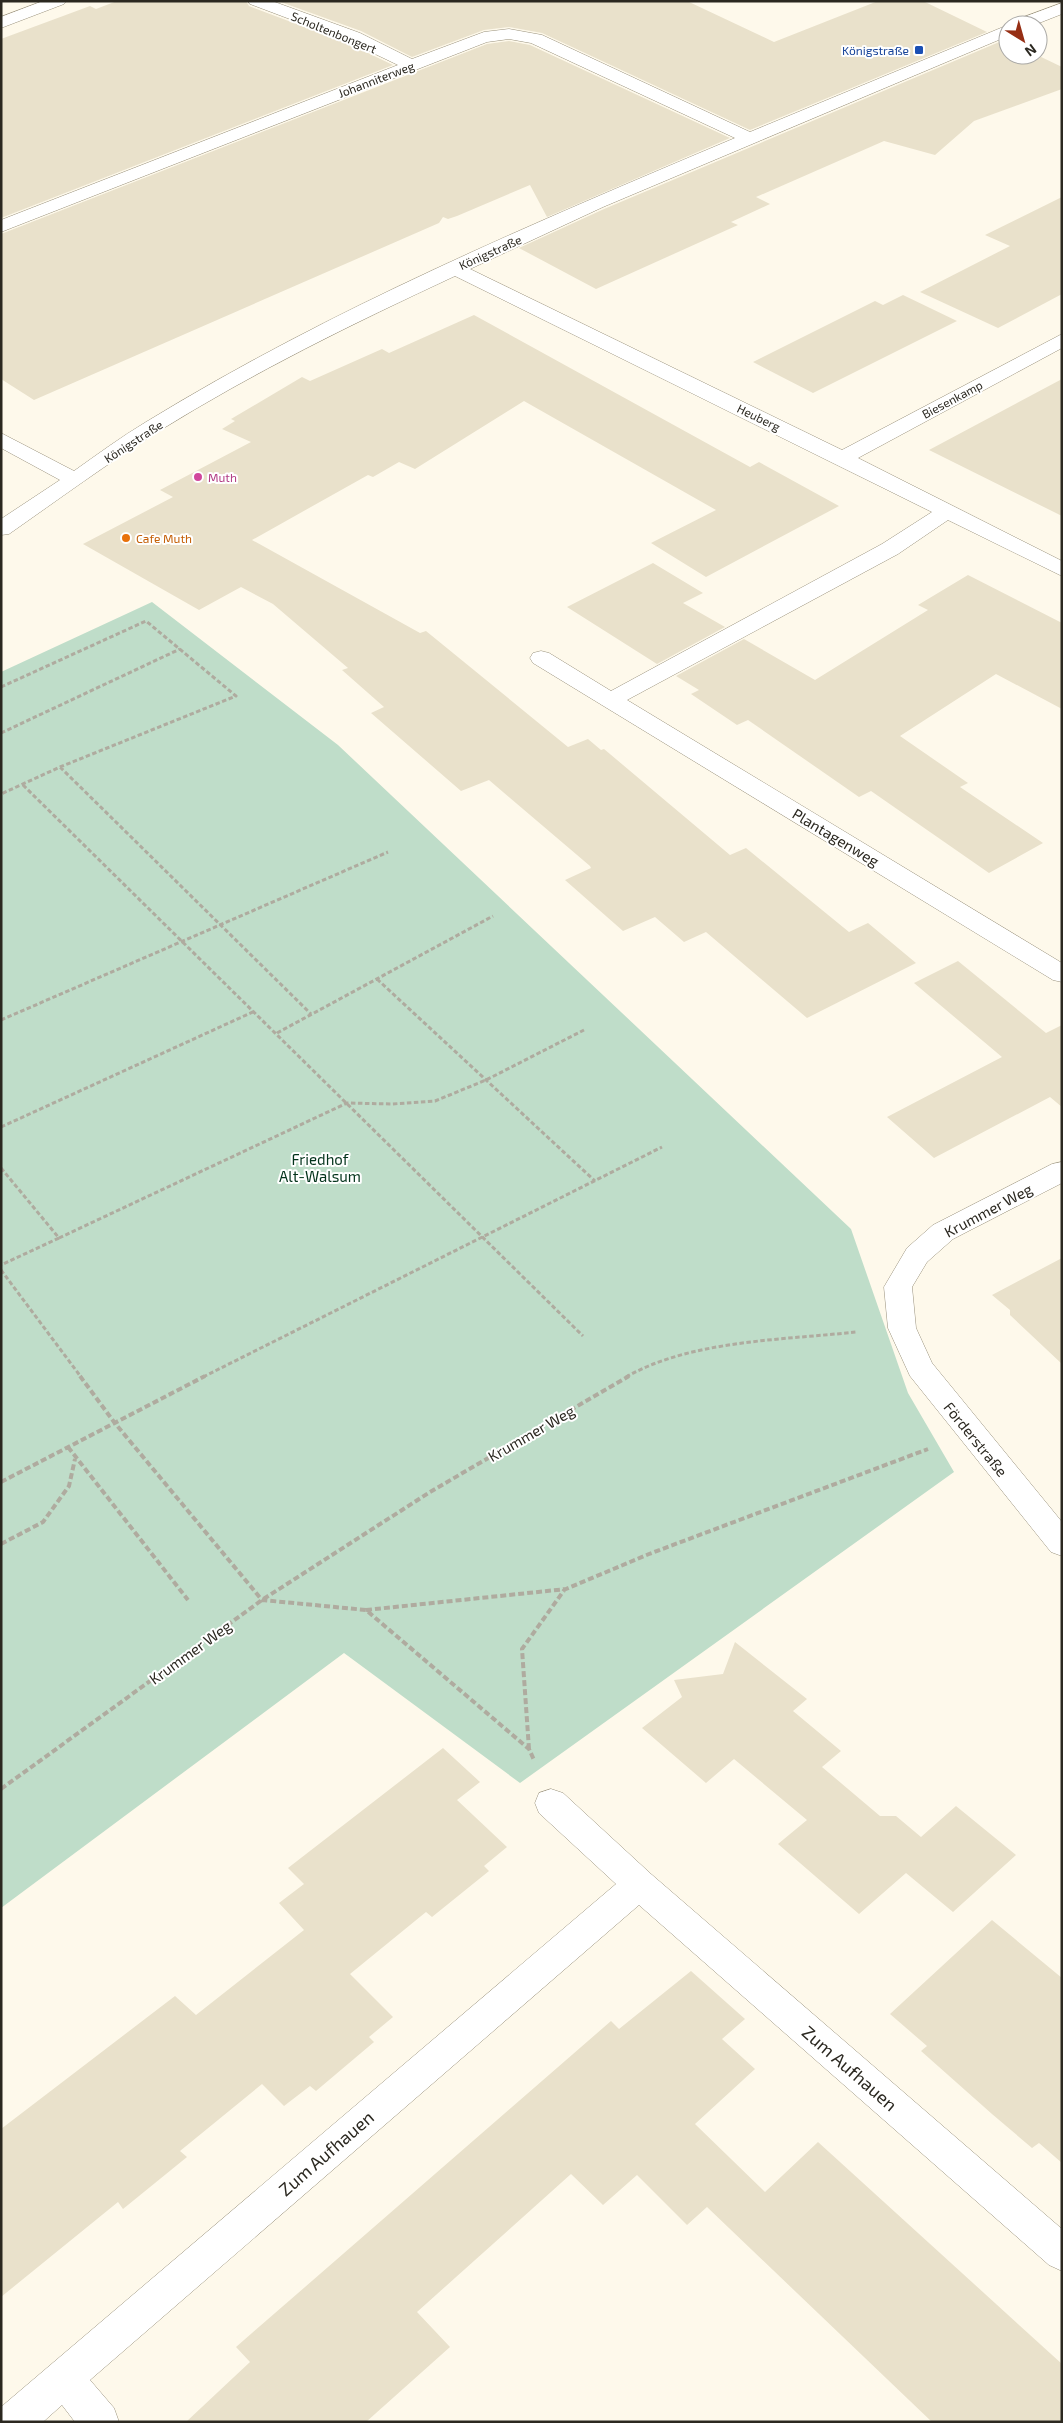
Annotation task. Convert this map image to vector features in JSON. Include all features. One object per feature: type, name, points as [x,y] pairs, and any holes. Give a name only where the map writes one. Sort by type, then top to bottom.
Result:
[{"type":"street","points":[[1,23],[58,1]]},
{"type":"street","name":"Scholtenbongert","points":[[256,1],[354,37],[411,66]]},
{"type":"street","points":[[1045,15],[1062,8]]},
{"type":"street","name":"Johanniterweg","points":[[1,227],[484,37],[509,34],[536,39],[749,138]]},
{"type":"street","name":"Königstraße","points":[[1,529],[152,428],[253,368],[353,316],[597,203],[998,34]]},
{"type":"street","name":"Heuberg","points":[[454,268],[842,458],[1062,570]]},
{"type":"street","name":"Biesenkamp","points":[[842,458],[1062,340]]},
{"type":"street","points":[[1,439],[74,479]]},
{"type":"street","points":[[611,700],[890,549],[947,511]]},
{"type":"street","name":"Plantagenweg","points":[[540,658],[1062,974]]},
{"type":"street","name":"Krummer Weg","points":[[902,1328],[898,1287],[917,1255],[943,1232],[1062,1171]]},
{"type":"street","name":"Förderstraße","points":[[902,1328],[920,1368],[970,1433],[1062,1544]]},
{"type":"street","name":"Zum Aufhauen","points":[[551,1803],[639,1884],[1062,2253]]},
{"type":"street","name":"Zum Aufhauen","points":[[13,2422],[639,1884]]},
{"type":"street","points":[[64,2378],[100,2422]]},
{"type":"path","points":[[1,687],[146,620],[236,696],[60,767],[1,794]]},
{"type":"path","points":[[1,733],[180,649]]},
{"type":"path","points":[[60,767],[311,1014]]},
{"type":"path","points":[[23,785],[184,941],[583,1336]]},
{"type":"path","points":[[1,1020],[388,852]]},
{"type":"path","points":[[277,1033],[493,916]]},
{"type":"path","points":[[377,979],[595,1181]]},
{"type":"path","points":[[1,1127],[255,1011]]},
{"type":"path","points":[[1,1265],[348,1103],[392,1104],[435,1101],[486,1080],[584,1030]]},
{"type":"path","points":[[1,1482],[114,1422],[485,1238],[662,1147]]},
{"type":"path","points":[[1,1168],[59,1238]]},
{"type":"path","points":[[1,1270],[114,1422],[262,1600],[366,1610],[566,1589],[648,1554],[970,1433]]},
{"type":"path","name":"Krummer Weg","points":[[1,1789],[262,1600],[430,1492],[640,1369],[677,1356],[728,1346],[902,1328]]},
{"type":"path","points":[[68,1447],[188,1600]]},
{"type":"path","points":[[1,1544],[43,1522],[69,1486],[75,1458]]},
{"type":"path","points":[[551,1803],[529,1749],[522,1649],[566,1589]]},
{"type":"path","points":[[366,1610],[529,1749]]},
{"type":"green space","name":"Friedhof Alt-Walsum","points":[[152,602],[338,745],[851,1229],[908,1393],[954,1472],[520,1783],[344,1653],[1,1908],[1,672]]},
{"type":"building","points":[[117,1],[246,1],[249,6],[347,43],[393,65],[1,218],[1,39],[90,6],[96,9]]},
{"type":"building","points":[[278,1],[687,1],[774,42],[878,1],[923,1],[987,32],[750,130],[542,33],[509,27],[484,30],[412,57],[361,31]]},
{"type":"building","points":[[509,41],[530,45],[730,138],[547,217],[530,185],[457,216],[448,219],[443,217],[439,223],[34,400],[1,379],[1,234],[487,44]]},
{"type":"building","points":[[998,43],[998,65],[1048,65],[1048,60],[1062,67],[1062,89],[974,121],[935,155],[884,141],[756,197],[770,204],[731,222],[738,225],[596,289],[519,248],[604,209]]},
{"type":"building","points":[[1062,197],[1062,294],[998,328],[920,292],[1010,246],[985,235]]},
{"type":"building","points":[[903,295],[957,321],[813,393],[753,362],[875,301],[883,305]]},
{"type":"building","points":[[474,315],[750,467],[759,462],[839,506],[706,577],[651,543],[716,510],[524,401],[415,469],[399,462],[373,477],[368,475],[252,540],[420,633],[426,631],[568,747],[588,739],[601,750],[604,749],[730,855],[746,848],[849,932],[868,923],[916,963],[807,1018],[706,932],[684,942],[655,917],[623,931],[565,880],[591,868],[590,866],[489,780],[461,791],[371,713],[384,707],[342,670],[348,668],[273,604],[241,587],[199,610],[83,544],[173,497],[160,490],[251,442],[222,429],[235,421],[231,419],[302,377],[310,381],[382,349],[389,353]]},
{"type":"building","points":[[1062,379],[1062,516],[929,450]]},
{"type":"building","points":[[653,563],[703,593],[683,603],[725,627],[657,664],[567,607]]},
{"type":"building","points":[[968,575],[1062,623],[1062,709],[996,674],[900,736],[968,783],[960,787],[1043,843],[989,873],[871,791],[859,797],[748,720],[737,725],[691,694],[699,690],[676,676],[744,639],[815,680],[928,610],[918,605]]},
{"type":"building","points":[[958,961],[1046,1033],[1062,1025],[1062,1107],[1050,1097],[934,1158],[887,1117],[1002,1057],[914,983]]},
{"type":"building","points":[[1062,1258],[1062,1364],[1010,1315],[1010,1310],[992,1295]]},
{"type":"building","points":[[735,1642],[807,1699],[793,1711],[841,1751],[822,1767],[880,1816],[896,1816],[921,1837],[956,1806],[1016,1855],[953,1912],[906,1873],[859,1914],[778,1844],[807,1820],[734,1759],[706,1783],[642,1728],[682,1697],[674,1680],[723,1674]]},
{"type":"building","points":[[443,1748],[480,1782],[457,1800],[507,1847],[484,1866],[489,1871],[432,1917],[426,1912],[350,1974],[393,2017],[369,2037],[374,2042],[316,2091],[310,2086],[284,2106],[262,2084],[180,2151],[187,2157],[123,2209],[118,2202],[1,2297],[1,2129],[175,1996],[196,2015],[304,1930],[279,1903],[304,1884],[288,1868]]},
{"type":"building","points":[[992,1920],[1062,1978],[1062,2163],[1039,2143],[1032,2148],[992,2114],[921,2051],[927,2046],[890,2014]]},
{"type":"building","points":[[691,1971],[745,2019],[722,2039],[755,2069],[695,2124],[765,2192],[818,2142],[1062,2364],[1062,2422],[932,2422],[707,2207],[687,2225],[637,2175],[603,2205],[571,2174],[417,2312],[450,2347],[366,2422],[186,2422],[250,2362],[236,2347],[611,2021],[619,2029]]},
{"type":"place","name":"Königstraße","points":[[919,50]]},
{"type":"place","name":"Muth","points":[[198,477]]},
{"type":"place","name":"Cafe Muth","points":[[126,538]]}]
